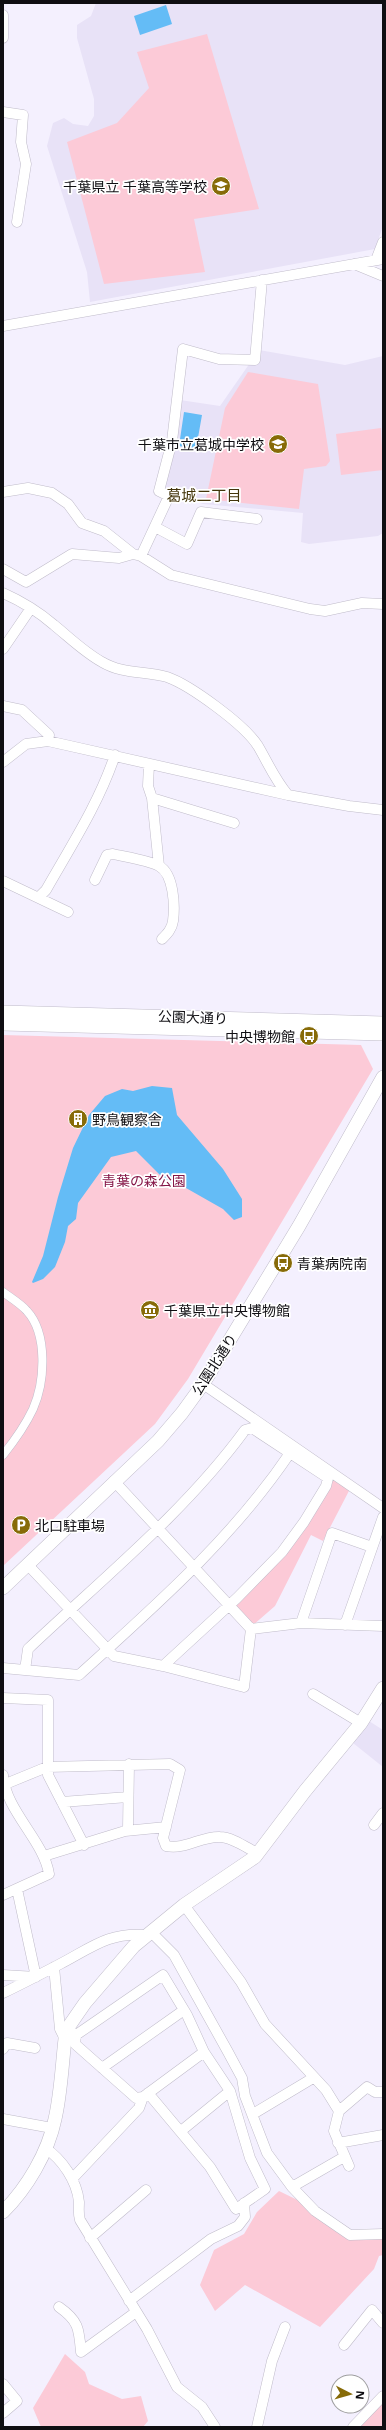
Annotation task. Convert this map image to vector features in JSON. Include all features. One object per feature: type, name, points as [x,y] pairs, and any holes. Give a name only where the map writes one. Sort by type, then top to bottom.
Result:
[{"type":"street","points":[[3,15],[3,38]]},
{"type":"street","points":[[3,112],[23,115],[21,142],[26,164],[17,222]]},
{"type":"street","points":[[3,326],[380,259],[383,242]]},
{"type":"street","points":[[354,264],[383,276]]},
{"type":"street","points":[[3,569],[26,582],[72,554],[119,558],[137,555],[155,527],[169,496],[159,491],[172,441],[183,349],[219,360],[255,360],[262,280]]},
{"type":"street","points":[[3,492],[28,488],[52,493],[68,504],[82,523],[104,531],[137,555],[178,578],[310,609],[325,611],[362,603],[383,604]]},
{"type":"street","points":[[155,527],[187,544],[201,512],[258,519]]},
{"type":"street","points":[[3,593],[31,608],[54,624],[77,646],[103,663],[117,669],[167,677],[197,694],[221,711],[241,728],[257,745],[273,776],[288,795]]},
{"type":"street","points":[[3,649],[31,608]]},
{"type":"street","points":[[3,706],[22,710],[49,735],[48,741]]},
{"type":"street","points":[[3,762],[26,744],[48,741],[288,795],[349,806],[383,810]]},
{"type":"street","points":[[39,896],[46,890],[79,833],[97,799],[115,755]]},
{"type":"street","points":[[149,764],[148,786],[152,798],[159,866]]},
{"type":"street","points":[[152,798],[234,823]]},
{"type":"street","points":[[95,880],[107,855],[114,854],[159,866],[167,875],[173,895],[173,921],[171,929],[162,939]]},
{"type":"street","points":[[3,881],[39,896],[68,912]]},
{"type":"street","name":"公園大通り","points":[[3,1012],[383,1023]]},
{"type":"street","name":"公園大通り","points":[[3,1024],[383,1034]]},
{"type":"street","name":"公園北通り","points":[[3,1588],[114,1481],[158,1441],[203,1384],[299,1226],[383,1078]]},
{"type":"street","points":[[3,1292],[28,1312],[37,1328],[42,1348],[42,1368],[34,1408],[18,1436],[3,1455]]},
{"type":"street","points":[[203,1384],[383,1508]]},
{"type":"street","points":[[25,1670],[28,1649],[205,1481],[245,1430],[252,1428],[328,1478],[326,1486],[304,1522],[282,1552],[164,1666]]},
{"type":"street","points":[[3,1668],[79,1675],[194,1568],[246,1514],[290,1453]]},
{"type":"street","points":[[27,1564],[114,1656],[164,1666],[244,1687],[251,1629],[114,1481]]},
{"type":"street","points":[[345,1625],[383,1517]]},
{"type":"street","points":[[301,1623],[332,1533],[372,1547]]},
{"type":"street","points":[[251,1629],[301,1623],[383,1626]]},
{"type":"street","points":[[3,2212],[36,2169],[45,2148],[55,2120],[69,2034],[85,2003],[148,1934],[184,1905],[257,1853],[304,1791],[361,1723],[383,1688]]},
{"type":"street","points":[[313,1694],[361,1723]]},
{"type":"street","points":[[3,1698],[48,1700],[48,1775],[84,1845]]},
{"type":"street","points":[[128,1830],[129,1764]]},
{"type":"street","points":[[3,1895],[49,1874],[44,1856],[26,1830],[3,1782],[47,1767],[170,1764],[180,1770],[163,1838],[166,1846],[186,1846],[222,1836],[257,1853]]},
{"type":"street","points":[[62,1802],[128,1797]]},
{"type":"street","points":[[374,1824],[383,1813]]},
{"type":"street","points":[[44,1856],[84,1845],[128,1830],[166,1827]]},
{"type":"street","points":[[17,1888],[36,1977]]},
{"type":"street","points":[[184,1905],[217,1952],[241,1982],[265,2024],[313,2078],[326,2090],[339,2111]]},
{"type":"street","points":[[3,1993],[54,1968],[94,1943],[109,1938],[133,1934],[148,1934],[174,1954],[242,2078],[245,2096],[267,2153],[292,2187],[315,2211],[350,2235],[383,2234]]},
{"type":"street","points":[[54,1968],[60,2029],[69,2034],[75,2044],[136,2098],[145,2095],[204,2052]]},
{"type":"street","points":[[3,1975],[36,1977]]},
{"type":"street","points":[[69,2034],[163,1975],[184,2010],[204,2052],[230,2091],[250,2158],[265,2189],[236,2209],[210,2167],[181,2131],[145,2095]]},
{"type":"street","points":[[102,2068],[184,2010]]},
{"type":"street","points":[[3,2048],[7,2043],[35,2048]]},
{"type":"street","points":[[253,2114],[313,2078]]},
{"type":"street","points":[[292,2187],[346,2162],[338,2143],[335,2124],[339,2111],[367,2087],[375,2092],[383,2092]]},
{"type":"street","points":[[181,2131],[230,2091]]},
{"type":"street","points":[[72,2179],[139,2108],[145,2095]]},
{"type":"street","points":[[3,2119],[52,2128]]},
{"type":"street","points":[[338,2143],[383,2135]]},
{"type":"street","points":[[45,2148],[56,2156],[72,2179],[79,2202],[80,2220],[155,2343],[177,2387],[202,2407],[215,2427]]},
{"type":"street","points":[[90,2238],[146,2190]]},
{"type":"street","points":[[129,2301],[211,2239],[238,2226],[245,2217],[244,2203]]},
{"type":"street","points":[[59,2307],[72,2316],[79,2329],[81,2352],[136,2312]]},
{"type":"street","points":[[344,2345],[372,2310],[383,2323]]},
{"type":"street","points":[[257,2427],[272,2361],[285,2327]]},
{"type":"street","points":[[3,2384],[17,2401],[3,2412]]},
{"type":"street","points":[[353,2427],[383,2396]]},
{"type":"shaded area","name":"千葉県立 千葉高等学校","points":[[96,3],[383,3],[383,226],[375,249],[90,302],[87,272],[47,146],[53,123],[64,118],[73,124],[88,126],[94,116],[94,99],[77,38],[77,25],[91,16]]},
{"type":"shaded area","name":"千葉市立葛城中学校","points":[[259,350],[345,365],[383,356],[383,533],[378,536],[309,544],[301,542],[303,513],[203,504],[161,490],[180,400],[220,406]]},
{"type":"shaded area","points":[[369,1721],[383,1730],[383,1767],[353,1743]]},
{"type":"green space","points":[[207,34],[259,209],[194,219],[205,272],[104,284],[67,142],[117,123],[149,88],[137,52]]},
{"type":"green space","points":[[248,372],[318,384],[330,461],[326,466],[304,469],[299,509],[206,499],[225,408]]},
{"type":"green space","points":[[381,428],[383,470],[341,475],[336,434]]},
{"type":"green space","name":"青葉の森公園","points":[[3,1035],[361,1045],[373,1069],[188,1379],[155,1424],[3,1566]]},
{"type":"green space","points":[[335,1476],[351,1487],[323,1541],[311,1535],[275,1606],[253,1625],[234,1603],[275,1562]]},
{"type":"green space","points":[[279,2191],[318,2210],[351,2239],[383,2237],[383,2255],[379,2256],[374,2269],[320,2327],[245,2285],[215,2311],[200,2285],[214,2250],[244,2234],[257,2212]]},
{"type":"green space","points":[[65,2354],[85,2372],[89,2384],[122,2399],[141,2396],[148,2421],[143,2427],[41,2427],[33,2408]]},
{"type":"green space","points":[[383,2399],[383,2427],[355,2427],[368,2414],[370,2414],[370,2412]]},
{"type":"water","points":[[166,5],[172,24],[140,35],[134,16]]},
{"type":"water","points":[[184,412],[202,415],[196,449],[179,446]]},
{"type":"water","points":[[152,1086],[172,1088],[177,1115],[223,1169],[242,1199],[242,1217],[234,1220],[223,1209],[186,1188],[171,1186],[136,1151],[111,1157],[78,1203],[76,1219],[68,1226],[65,1242],[55,1267],[43,1279],[33,1283],[32,1282],[43,1256],[58,1197],[73,1148],[89,1115],[105,1096],[122,1089],[133,1091]]},
{"type":"place","name":"千葉県立 千葉高等学校","points":[[221,186]]},
{"type":"place","name":"千葉市立葛城中学校","points":[[278,444]]},
{"type":"place","name":"中央博物館","points":[[309,1036]]},
{"type":"place","name":"野鳥観察舎","points":[[78,1119]]},
{"type":"place","name":"青葉病院南","points":[[283,1263]]},
{"type":"place","name":"千葉県立中央博物館","points":[[150,1310]]},
{"type":"place","name":"北口駐車場","points":[[21,1525]]},
{"type":"district","name":"葛城二丁目","points":[[204,495]]}]
